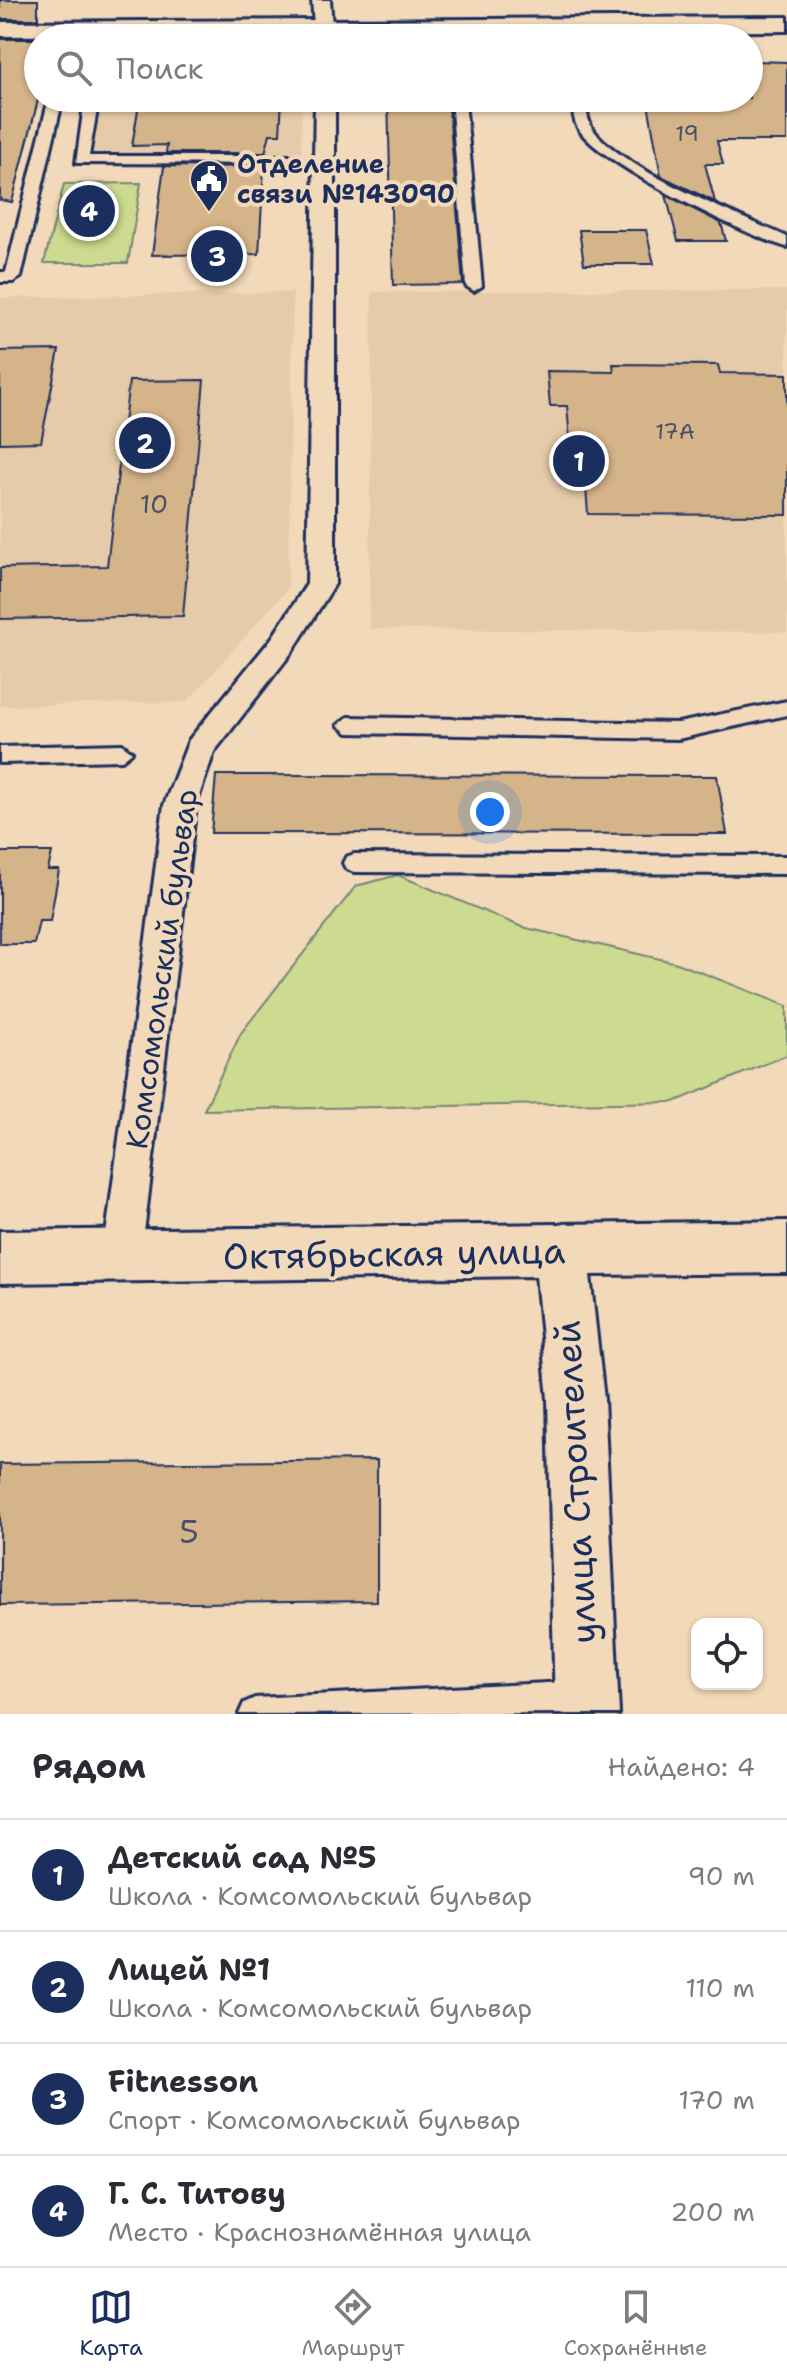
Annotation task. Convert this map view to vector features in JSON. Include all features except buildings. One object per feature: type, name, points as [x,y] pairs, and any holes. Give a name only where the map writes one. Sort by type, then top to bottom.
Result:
[{"type":"street","points":[[321,0],[322,24]]},
{"type":"street","points":[[763,25],[787,24]]},
{"type":"street","points":[[0,29],[24,30]]},
{"type":"street","name":"Комсомольский бульвар","points":[[122,1257],[180,805],[200,748],[282,645],[321,584],[325,112]]},
{"type":"street","name":"Октябрьская улица","points":[[0,1257],[787,1247]]},
{"type":"street","name":"улица Строителей","points":[[560,1250],[576,1399],[587,1706]]},
{"type":"lane","points":[[0,277],[13,277],[53,112]]},
{"type":"lane","points":[[90,112],[81,160],[295,160]]},
{"type":"lane","points":[[459,112],[474,286]]},
{"type":"lane","points":[[582,112],[586,128],[620,158],[787,243]]},
{"type":"lane","points":[[348,725],[678,731],[787,708]]},
{"type":"lane","points":[[0,755],[122,752]]},
{"type":"lane","points":[[354,863],[787,865]]},
{"type":"lane","points":[[255,1714],[587,1706]]},
{"type":"shaded area","points":[[99,112],[302,112],[301,157],[90,161]]},
{"type":"shaded area","points":[[787,290],[787,632],[369,629],[372,292]]},
{"type":"shaded area","points":[[293,292],[288,588],[187,702],[0,706],[0,298]]},
{"type":"green space","points":[[141,183],[128,263],[44,263],[64,184]]},
{"type":"green space","points":[[398,875],[522,927],[677,963],[787,1006],[787,1055],[674,1102],[204,1110],[241,1033],[356,886]]},
{"type":"place","name":"Г. С. Титову","points":[[89,211]]},
{"type":"place","name":"Отделение связи №143090","points":[[209,213]]},
{"type":"place","name":"Fitnesson","points":[[217,256]]},
{"type":"place","name":"Лицей №1","points":[[145,443]]},
{"type":"place","name":"Детский сад №5","points":[[579,461]]}]
